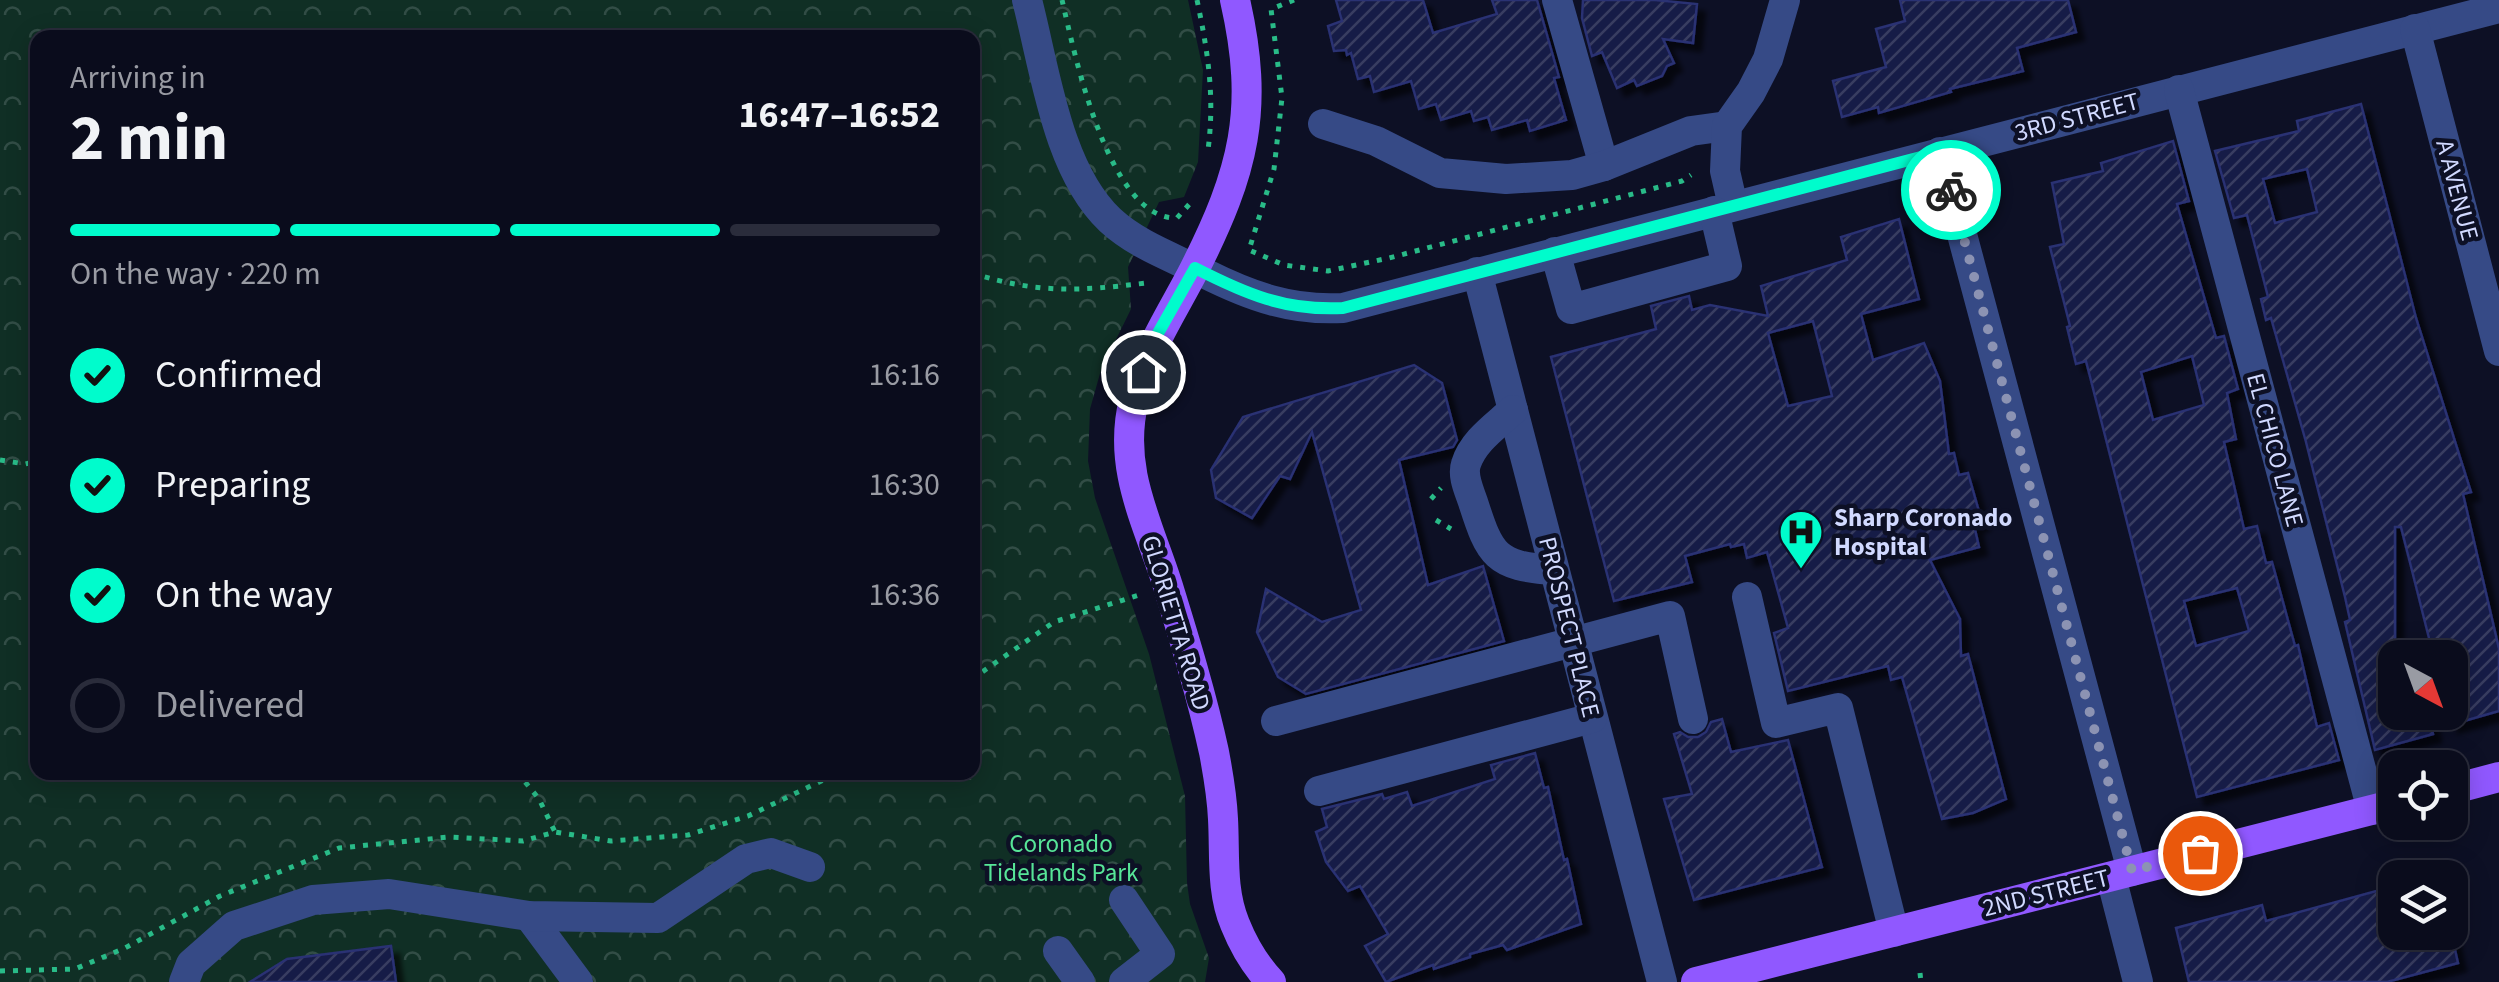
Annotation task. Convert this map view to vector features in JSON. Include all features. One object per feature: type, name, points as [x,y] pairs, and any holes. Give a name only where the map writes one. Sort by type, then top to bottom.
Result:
[{"type":"main road","name":"GLORIETTA ROAD","points":[[1235,0],[1245,45],[1243,146],[1229,198],[1153,342],[1133,402],[1127,458],[1138,502],[1168,585],[1214,751],[1223,815],[1225,886],[1234,923],[1270,982]]},
{"type":"main road","points":[[2468,785],[2499,777]]},
{"type":"main road","name":"2ND STREET","points":[[1696,982],[2378,809]]},
{"type":"street","name":"3RD STREET","points":[[1027,0],[1074,170],[1091,200],[1112,222],[1144,243],[1276,304],[1310,310],[1343,308],[2499,8]]},
{"type":"street","points":[[1558,0],[1604,166]]},
{"type":"street","points":[[1555,252],[1571,309],[1727,266],[1723,209],[1726,126],[1768,60],[1786,0]]},
{"type":"street","name":"A AVENUE","points":[[2415,29],[2499,350]]},
{"type":"street","name":"EL CHICO LANE","points":[[2179,90],[2378,786]]},
{"type":"street","points":[[1322,124],[1376,142],[1440,173],[1506,179],[1572,175],[1692,131],[1726,126]]},
{"type":"street","points":[[1940,152],[2122,874],[2138,982]]},
{"type":"street","name":"PROSPECT PLACE","points":[[1477,272],[1662,982]]},
{"type":"street","points":[[1512,410],[1479,442],[1467,459],[1464,472],[1486,542],[1504,560],[1526,568],[1554,570]]},
{"type":"street","points":[[1748,597],[1776,723],[1838,708],[1894,932]]},
{"type":"street","points":[[1276,721],[1670,616],[1694,719]]},
{"type":"street","points":[[1319,792],[1592,718]]},
{"type":"street","points":[[184,982],[190,964],[234,926],[313,900],[388,894],[529,916],[658,918],[746,859],[771,853],[810,867]]},
{"type":"street","points":[[1124,900],[1160,954],[1124,982]]},
{"type":"street","points":[[529,916],[578,982]]},
{"type":"street","points":[[1058,952],[1080,982]]},
{"type":"path","points":[[1062,0],[1104,148],[1139,200],[1168,218],[1178,218],[1194,199],[1198,185]]},
{"type":"path","points":[[1197,0],[1211,64],[1213,114],[1207,157]]},
{"type":"path","points":[[1249,250],[1284,265],[1328,271],[1682,181],[1690,175]]},
{"type":"path","points":[[980,275],[1036,289],[1076,291],[1146,283]]},
{"type":"path","points":[[0,460],[30,463]]},
{"type":"path","points":[[980,673],[1054,622],[1168,585]]},
{"type":"path","points":[[523,780],[540,799],[554,832]]},
{"type":"path","points":[[1920,973],[1921,982]]},
{"type":"green space","name":"Coronado Tidelands Park","points":[[0,0],[1188,0],[1203,70],[1198,162],[1184,197],[1159,202],[1128,267],[1131,309],[1101,370],[1090,409],[1088,461],[1095,498],[1149,654],[1185,796],[1187,883],[1190,904],[1209,958],[1205,982],[0,982]]},
{"type":"building","points":[[1336,0],[1423,0],[1433,33],[1497,14],[1492,0],[1537,0],[1559,77],[1554,78],[1566,120],[1530,131],[1527,120],[1492,130],[1488,117],[1474,121],[1471,111],[1441,120],[1436,104],[1419,109],[1411,81],[1374,92],[1370,76],[1358,79],[1351,53],[1334,51],[1328,26],[1342,21]]},
{"type":"building","points":[[1583,0],[1697,4],[1693,43],[1663,39],[1674,63],[1667,66],[1662,76],[1637,86],[1634,80],[1617,88],[1602,52],[1592,56],[1582,18]]},
{"type":"building","points":[[1900,0],[2068,0],[2076,32],[2017,48],[2023,71],[1950,89],[1951,92],[1879,113],[1878,107],[1842,117],[1833,81],[1886,67],[1876,29],[1905,21]]},
{"type":"building","points":[[2361,104],[2416,318],[2471,492],[2463,494],[2499,649],[2499,711],[2468,720],[2468,640],[2429,640],[2401,527],[2395,527],[2395,640],[2378,640],[2378,730],[2432,730],[2433,734],[2375,750],[2345,622],[2350,620],[2345,597],[2271,318],[2266,320],[2261,299],[2268,297],[2247,215],[2234,218],[2215,151],[2299,131],[2297,121]],"holes":[[[2307,169],[2317,212],[2275,223],[2263,179]]]},
{"type":"building","points":[[2173,141],[2189,201],[2177,204],[2216,338],[2224,336],[2238,389],[2227,393],[2236,439],[2224,442],[2244,529],[2257,526],[2266,563],[2272,562],[2295,646],[2298,645],[2317,727],[2329,723],[2339,760],[2197,797],[2086,361],[2076,364],[2050,247],[2064,244],[2052,183],[2103,171],[2101,163]],"holes":[[[2192,356],[2204,405],[2153,420],[2141,372]],[[2237,588],[2249,631],[2196,646],[2184,601]]]},
{"type":"building","points":[[1899,219],[1919,299],[1861,314],[1873,360],[1924,343],[1940,381],[1949,454],[1954,453],[1959,475],[1968,473],[1982,522],[1974,525],[1979,547],[1930,560],[1960,619],[1961,656],[1968,654],[2006,799],[1973,813],[1942,819],[1902,677],[1891,680],[1888,666],[1788,691],[1774,633],[1788,628],[1767,552],[1747,558],[1744,544],[1730,544],[1685,556],[1692,582],[1614,601],[1551,357],[1656,329],[1651,306],[1689,296],[1692,310],[1710,305],[1768,316],[1761,286],[1847,260],[1841,237]],"holes":[[[1813,321],[1832,396],[1788,406],[1768,333]]]},
{"type":"building","points":[[1414,365],[1442,383],[1457,440],[1453,447],[1399,460],[1428,585],[1483,566],[1504,641],[1306,694],[1278,677],[1257,632],[1266,589],[1322,622],[1361,610],[1312,432],[1290,479],[1280,476],[1252,518],[1216,498],[1211,470],[1243,417]]},
{"type":"building","points":[[1722,719],[1731,752],[1788,740],[1822,867],[1694,900],[1664,799],[1692,794],[1674,734],[1698,737],[1711,722]]},
{"type":"building","points":[[1535,753],[1544,788],[1548,787],[1581,924],[1507,950],[1503,945],[1386,982],[1365,946],[1388,934],[1360,886],[1348,891],[1326,862],[1316,832],[1327,827],[1322,809],[1407,792],[1412,806],[1495,779],[1491,765]]},
{"type":"building","points":[[2378,891],[2378,950],[2455,950],[2458,963],[2387,982],[2189,982],[2176,928],[2262,905],[2266,921]]},
{"type":"building","points":[[391,946],[396,982],[250,982],[287,959]]},
{"type":"way so far","points":[[1951,190],[2132,871],[2200,853]]},
{"type":"place","name":"Sharp Coronado Hospital","points":[[1801,570]]},
{"type":"route","points":[[1143,372],[1153,342],[1195,268],[1276,304],[1310,310],[1343,308],[1940,152],[1951,190]]}]
